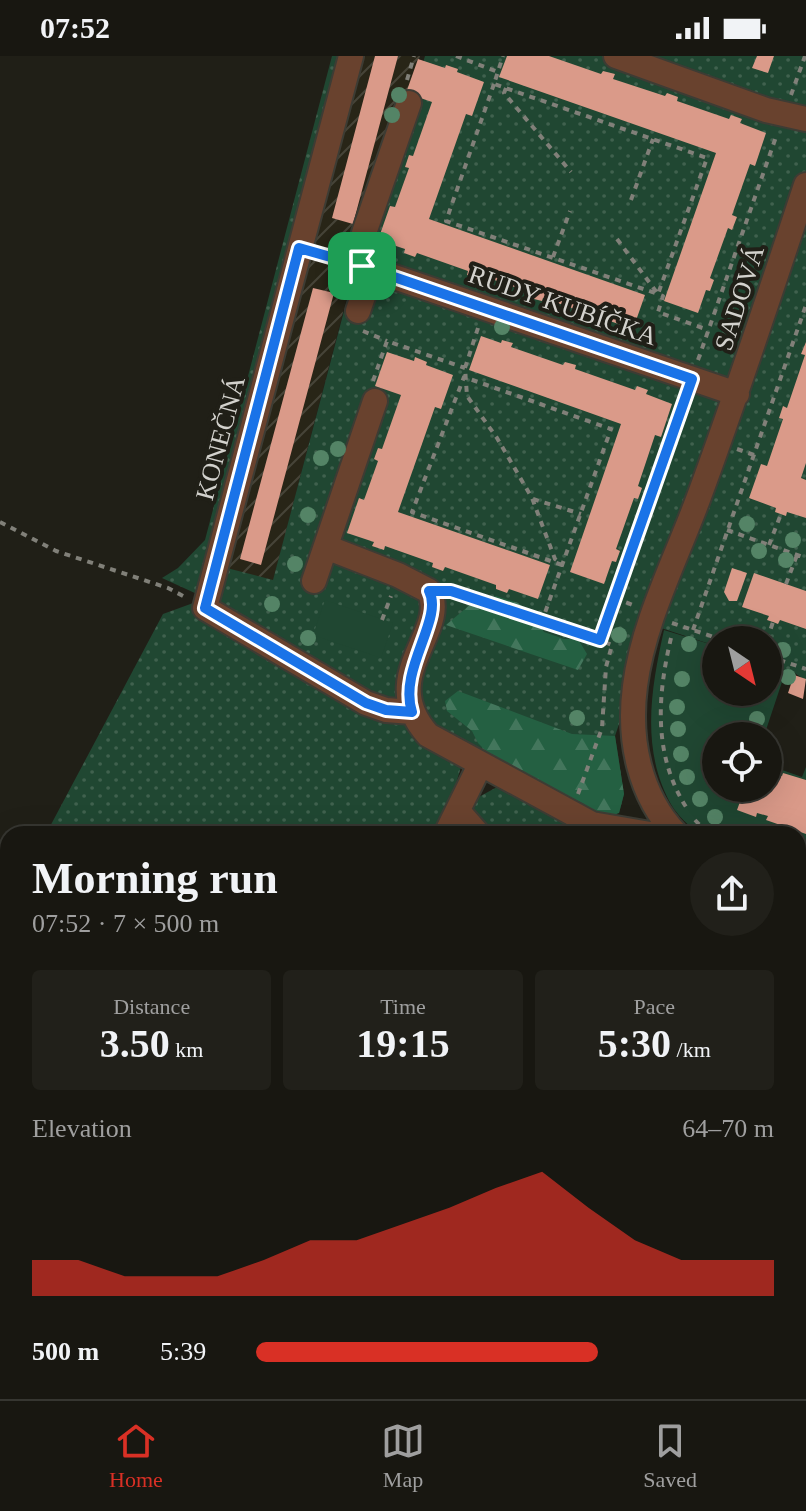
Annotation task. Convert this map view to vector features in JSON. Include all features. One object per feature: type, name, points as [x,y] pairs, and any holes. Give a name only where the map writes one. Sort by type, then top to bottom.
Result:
[{"type":"street","name":"KONEČNÁ","points":[[205,608],[351,56]]},
{"type":"street","points":[[616,56],[766,110],[795,117]]},
{"type":"street","points":[[358,311],[367,268],[364,233],[409,103]]},
{"type":"street","name":"SADOVÁ","points":[[670,826],[644,786],[633,731],[638,668],[654,615],[737,394],[806,185]]},
{"type":"street","name":"RUDY KUBÍČKA","points":[[367,268],[737,394]]},
{"type":"street","points":[[314,581],[375,401]]},
{"type":"street","points":[[326,547],[398,575],[429,591],[433,607],[408,686],[412,712],[419,725],[435,740],[480,765],[571,814],[603,826]]},
{"type":"street","points":[[205,608],[366,703],[386,710],[412,712]]},
{"type":"street","points":[[450,826],[480,765]]},
{"type":"street","points":[[617,826],[635,815],[644,786]]},
{"type":"street","points":[[458,811],[471,826]]},
{"type":"path","points":[[456,56],[498,72]]},
{"type":"path","points":[[503,56],[446,221],[663,296],[658,312],[708,330]]},
{"type":"path","points":[[600,640],[708,330],[795,117],[805,56]]},
{"type":"path","points":[[494,84],[707,158],[658,294]]},
{"type":"path","points":[[506,88],[504,93],[571,172]]},
{"type":"path","points":[[631,200],[653,139]]},
{"type":"path","points":[[553,258],[570,211]]},
{"type":"path","points":[[617,239],[658,294]]},
{"type":"path","points":[[299,248],[367,268]]},
{"type":"path","points":[[693,630],[806,305]]},
{"type":"path","points":[[486,308],[464,377],[412,512],[562,565]]},
{"type":"path","points":[[375,401],[377,395],[369,392],[387,341],[465,368]]},
{"type":"path","points":[[464,377],[467,396],[497,438],[532,498],[555,559],[562,565]]},
{"type":"path","points":[[464,377],[611,429],[542,621]]},
{"type":"path","points":[[532,498],[581,514]]},
{"type":"path","points":[[769,545],[781,514]]},
{"type":"path","points":[[0,522],[56,551],[168,588],[205,608]]},
{"type":"path","points":[[727,530],[806,557]]},
{"type":"path","points":[[786,584],[797,555]]},
{"type":"path","points":[[429,591],[451,591],[612,645],[606,667],[602,728],[571,814]]},
{"type":"path","points":[[772,626],[773,622]]},
{"type":"path","points":[[675,624],[659,700],[661,738],[666,765],[677,794],[702,826]]},
{"type":"path","points":[[782,661],[806,669]]},
{"type":"shaded area","points":[[357,56],[420,56],[348,293],[273,581],[216,565]]},
{"type":"green space","points":[[332,56],[347,56],[197,594],[162,578],[178,568],[205,540]]},
{"type":"green space","points":[[425,56],[806,56],[806,681],[782,669],[782,626],[702,626],[702,641],[661,628],[638,668],[615,736],[624,794],[619,813],[571,814],[435,753],[461,767],[443,826],[50,826],[163,614],[207,598],[219,566],[273,580],[349,292],[371,236]]},
{"type":"green space","points":[[496,596],[518,603],[532,613],[544,632],[564,639],[578,639],[587,654],[578,670],[446,625],[472,603]]},
{"type":"green space","points":[[325,600],[393,623],[381,658],[313,635]]},
{"type":"green space","points":[[664,630],[702,642],[702,706],[774,706],[769,722],[702,722],[702,802],[782,802],[782,770],[802,777],[806,767],[806,826],[689,826],[672,806],[662,785],[655,763],[651,719],[655,674]]},
{"type":"green space","points":[[458,691],[572,734],[615,736],[624,794],[619,813],[601,820],[584,804],[492,757],[478,743],[472,731],[447,711],[445,701]]},
{"type":"green space","points":[[497,787],[578,826],[482,826],[472,814],[472,804]]},
{"type":"building","points":[[375,56],[398,56],[353,224],[332,218]]},
{"type":"building","points":[[507,56],[549,56],[601,74],[603,71],[615,74],[613,79],[665,96],[667,93],[678,97],[677,101],[729,119],[731,115],[742,119],[740,123],[766,133],[755,166],[750,164],[732,215],[737,217],[732,230],[728,228],[710,278],[714,280],[710,291],[706,290],[698,313],[664,301],[716,153],[499,77]]},
{"type":"building","points":[[757,56],[774,56],[768,73],[752,68]]},
{"type":"building","points":[[418,59],[458,69],[457,72],[484,82],[472,116],[466,114],[429,219],[645,295],[633,329],[607,320],[605,323],[594,319],[595,316],[543,298],[542,301],[530,298],[532,293],[480,275],[478,279],[467,275],[468,271],[417,253],[415,257],[404,253],[405,249],[378,240],[390,206],[395,207],[409,168],[405,167],[409,155],[413,156],[432,102],[406,93]]},
{"type":"building","points":[[313,288],[334,293],[261,565],[240,559]]},
{"type":"building","points":[[481,336],[501,343],[502,340],[513,343],[511,347],[563,365],[565,362],[576,365],[575,369],[635,390],[637,386],[648,390],[646,394],[672,404],[661,437],[655,435],[638,486],[642,488],[638,499],[634,498],[616,549],[620,551],[616,562],[612,561],[604,584],[570,572],[621,424],[469,370]]},
{"type":"building","points":[[806,342],[806,463],[801,478],[806,480],[806,518],[787,512],[786,516],[775,512],[776,508],[749,498],[761,464],[767,466],[783,419],[779,418],[783,406],[787,408],[805,355],[801,354]]},
{"type":"building","points":[[387,352],[414,361],[415,357],[427,362],[426,365],[453,375],[441,409],[435,407],[398,512],[550,565],[538,599],[509,589],[507,593],[496,589],[496,585],[445,567],[443,571],[432,567],[433,563],[385,546],[384,550],[372,546],[374,542],[347,533],[359,498],[364,500],[378,461],[374,459],[378,448],[382,449],[401,395],[375,386]]},
{"type":"building","points":[[732,568],[747,573],[737,601],[729,601],[724,592]]},
{"type":"building","points":[[754,573],[806,591],[806,629],[780,620],[778,624],[767,620],[769,616],[742,607]]},
{"type":"building","points":[[794,675],[806,679],[803,699],[788,693]]},
{"type":"building","points":[[783,773],[806,780],[806,826],[783,826],[766,820],[768,816],[757,813],[756,817],[737,810],[740,802],[782,802]]},
{"type":"route","points":[[299,248],[362,266],[692,379],[600,640],[451,591],[429,591],[433,607],[408,686],[412,712],[394,712],[366,703],[205,608],[299,248]]}]
